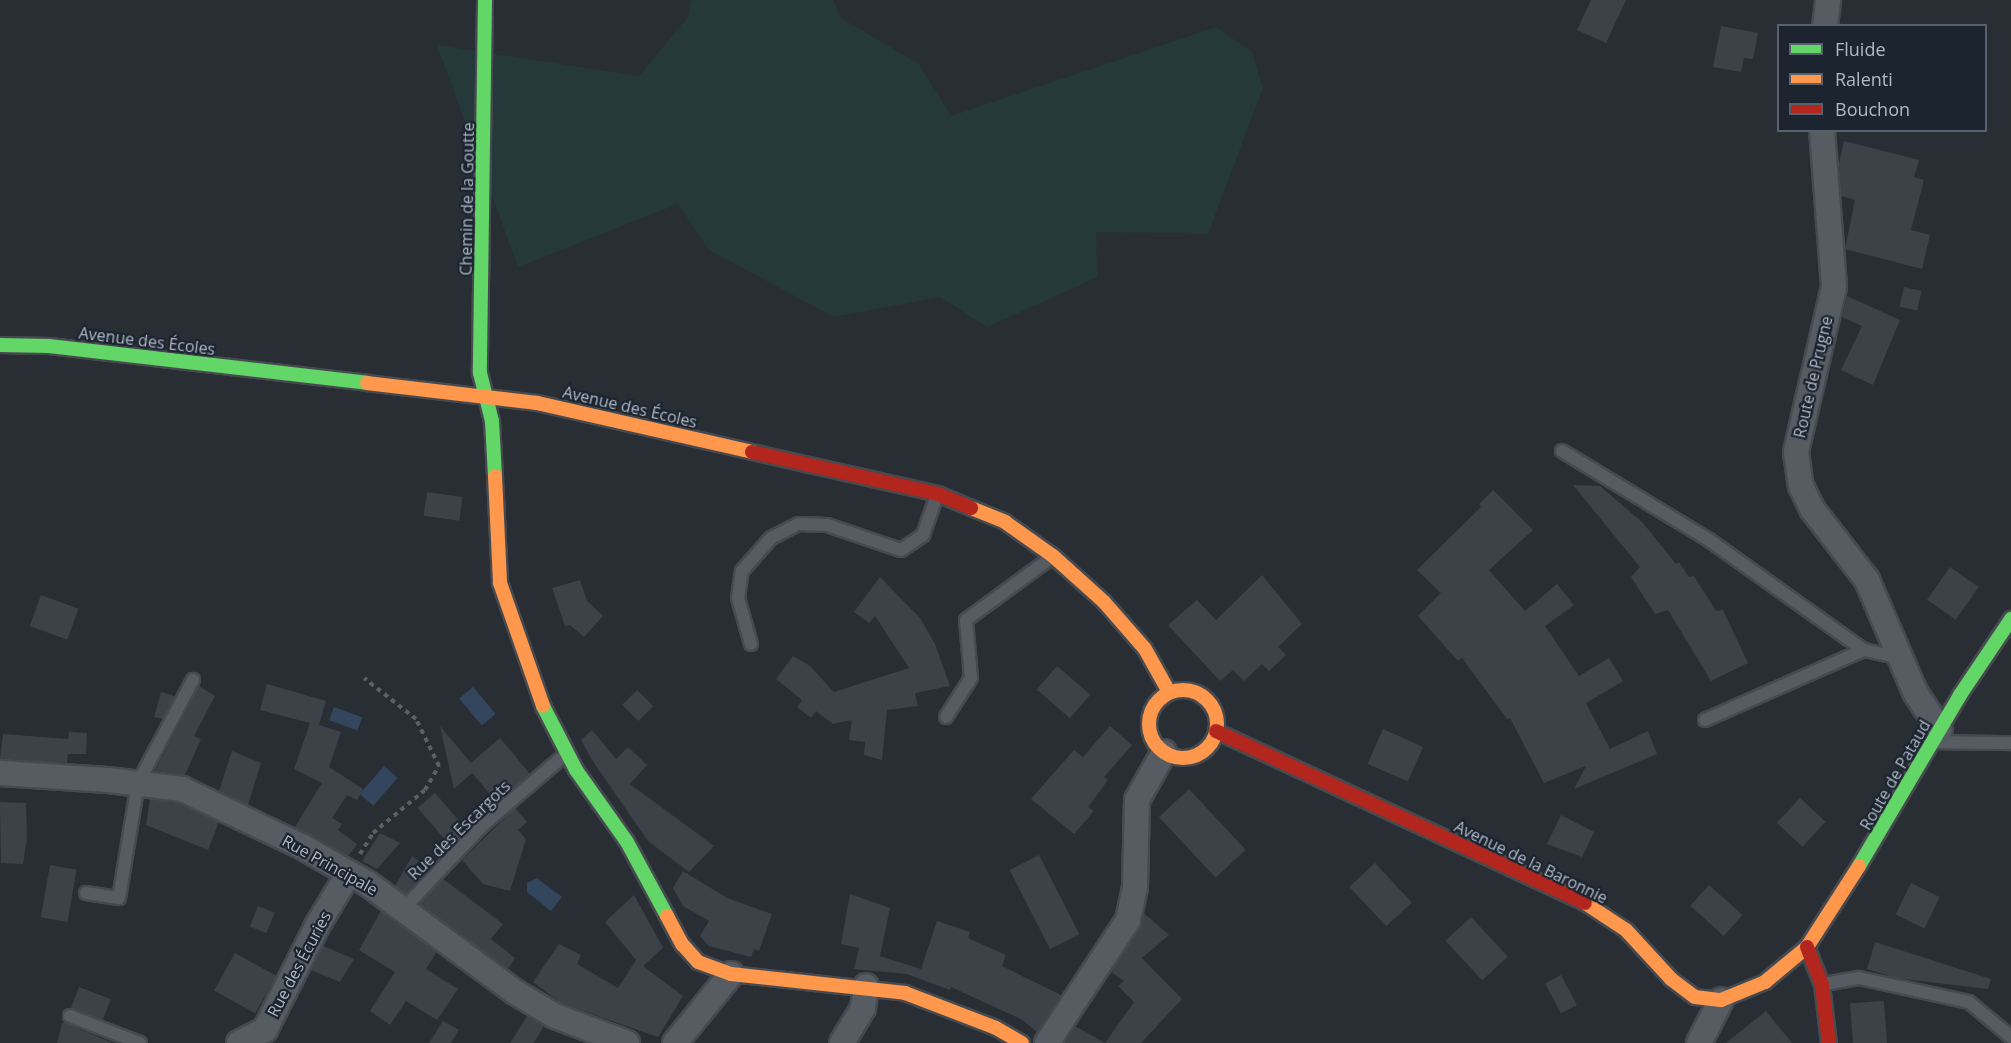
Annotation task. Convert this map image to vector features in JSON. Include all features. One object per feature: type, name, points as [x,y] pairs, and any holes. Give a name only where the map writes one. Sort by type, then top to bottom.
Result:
[{"type":"street","name":"Chemin de la Goutte","points":[[485,0],[480,373],[484,398],[492,421],[500,583],[545,713],[567,753],[633,852],[682,944],[698,962],[731,974],[866,986],[905,993],[996,1028],[1022,1043]]},
{"type":"street","points":[[1826,24],[1828,0]]},
{"type":"street","name":"Route de Prugne","points":[[1822,132],[1834,287],[1796,453],[1799,475],[1812,509],[1867,580],[1937,736]]},
{"type":"street","name":"Avenue des Écoles","points":[[0,345],[50,346],[537,403],[938,494],[1005,522],[1053,556],[1104,602],[1145,649],[1169,692]]},
{"type":"street","name":"Route de Pataud","points":[[1807,947],[2011,619]]},
{"type":"street","points":[[1190,690],[1209,701],[1214,710],[1216,732],[1212,742],[1195,756],[1185,758],[1164,752],[1150,736],[1149,716],[1153,706],[1169,692],[1190,690]]},
{"type":"street","name":"Avenue de la Baronnie","points":[[1216,732],[1590,905],[1626,930],[1671,979],[1695,997],[1721,1000]]},
{"type":"street","points":[[1047,1043],[1128,920],[1135,886],[1137,800],[1164,752]]},
{"type":"street","name":"Rue Principale","points":[[0,773],[138,783],[182,789],[349,873],[403,909],[515,992],[555,1017],[612,1041]]},
{"type":"street","name":"Rue des Écuries","points":[[239,1043],[265,1030],[317,926],[349,873]]},
{"type":"street","points":[[1699,1043],[1721,1000],[1765,982],[1807,947],[1822,985],[1829,1043]]},
{"type":"street","points":[[675,1043],[731,974]]},
{"type":"street","points":[[842,1043],[863,1008],[866,986]]},
{"type":"lane","points":[[1562,451],[1709,540],[1864,650],[1902,658]]},
{"type":"lane","points":[[751,644],[738,598],[742,571],[771,538],[799,524],[827,525],[901,550],[923,535],[938,494]]},
{"type":"lane","points":[[946,717],[971,678],[966,620],[1053,556]]},
{"type":"lane","points":[[1705,720],[1864,650]]},
{"type":"lane","points":[[86,893],[119,898],[138,783],[193,680]]},
{"type":"lane","points":[[1937,736],[2011,743]]},
{"type":"lane","name":"Rue des Escargots","points":[[403,909],[484,824],[567,753]]},
{"type":"lane","points":[[1822,985],[1859,978],[1970,1002],[2011,1036]]},
{"type":"lane","points":[[70,1016],[140,1043]]},
{"type":"path","points":[[349,873],[373,833],[425,790],[439,766],[416,719],[364,678]]},
{"type":"shaded area","points":[[691,0],[833,0],[841,18],[919,64],[951,116],[1216,27],[1252,52],[1263,88],[1208,234],[1096,232],[1098,277],[987,327],[940,297],[834,317],[709,250],[678,204],[518,267],[437,45],[639,76],[688,17]]},
{"type":"water","points":[[473,687],[495,714],[482,725],[459,699]]},
{"type":"water","points":[[334,707],[362,717],[357,730],[329,720]]},
{"type":"water","points":[[384,766],[398,778],[373,806],[360,794]]},
{"type":"water","points":[[537,878],[562,897],[551,911],[527,892],[527,883]]},
{"type":"building","points":[[1591,0],[1626,0],[1606,43],[1577,30]]},
{"type":"building","points":[[1721,26],[1758,33],[1753,59],[1744,58],[1741,72],[1713,67]]},
{"type":"building","points":[[1844,141],[1919,160],[1914,177],[1924,180],[1911,230],[1930,235],[1922,269],[1845,249],[1855,200],[1841,196],[1839,164]]},
{"type":"building","points":[[1904,287],[1922,291],[1917,311],[1900,306]]},
{"type":"building","points":[[1847,296],[1900,320],[1873,385],[1841,370],[1862,326],[1842,317]]},
{"type":"building","points":[[1573,485],[1600,486],[1643,523],[1676,564],[1679,562],[1689,577],[1694,576],[1716,611],[1723,610],[1748,663],[1711,681],[1668,610],[1655,614],[1631,577],[1640,567]]},
{"type":"building","points":[[1493,490],[1533,530],[1489,570],[1525,611],[1557,584],[1574,605],[1545,626],[1579,676],[1609,658],[1623,681],[1586,703],[1610,749],[1648,731],[1657,754],[1574,789],[1586,766],[1544,783],[1510,718],[1507,719],[1462,658],[1458,661],[1418,616],[1441,593],[1417,570],[1481,507],[1479,504]]},
{"type":"building","points":[[427,492],[463,497],[459,521],[424,516]]},
{"type":"building","points":[[1950,567],[1979,587],[1956,620],[1927,600]]},
{"type":"building","points":[[1262,575],[1302,624],[1278,647],[1286,655],[1269,671],[1262,664],[1244,681],[1233,670],[1220,681],[1168,625],[1197,600],[1216,620]]},
{"type":"building","points":[[880,577],[920,618],[935,644],[950,686],[915,693],[918,706],[887,710],[882,760],[864,755],[865,742],[849,740],[852,720],[833,724],[816,711],[811,718],[797,707],[802,700],[776,679],[793,656],[810,666],[834,692],[909,668],[875,616],[869,623],[854,612]]},
{"type":"building","points":[[580,580],[587,601],[603,616],[584,637],[570,625],[565,626],[552,588]]},
{"type":"building","points":[[41,595],[79,609],[67,640],[30,626]]},
{"type":"building","points":[[1057,666],[1090,695],[1070,718],[1037,689]]},
{"type":"building","points":[[267,684],[326,701],[319,725],[341,732],[329,767],[363,789],[357,800],[347,795],[332,818],[342,824],[338,830],[357,844],[348,856],[295,827],[322,783],[294,769],[310,723],[260,710]]},
{"type":"building","points":[[199,686],[215,696],[194,736],[201,739],[185,775],[155,771]]},
{"type":"building","points":[[637,690],[653,706],[638,721],[622,705]]},
{"type":"building","points":[[161,692],[175,696],[163,719],[154,717]]},
{"type":"building","points":[[440,726],[471,763],[500,738],[530,774],[497,802],[472,773],[454,789]]},
{"type":"building","points":[[1110,726],[1132,745],[1104,777],[1108,780],[1088,807],[1094,811],[1074,834],[1031,799],[1074,750],[1083,757]]},
{"type":"building","points":[[1383,729],[1423,747],[1408,782],[1368,764]]},
{"type":"building","points":[[592,730],[616,759],[628,747],[647,765],[630,784],[714,846],[689,872],[648,841],[592,760],[581,740]]},
{"type":"building","points":[[69,732],[87,733],[86,754],[68,754],[67,763],[0,759],[3,734],[68,739]]},
{"type":"building","points":[[232,751],[261,763],[248,805],[219,791]]},
{"type":"building","points":[[1189,789],[1246,850],[1216,878],[1159,817]]},
{"type":"building","points":[[435,793],[467,830],[450,845],[418,808]]},
{"type":"building","points":[[1800,798],[1826,822],[1802,847],[1777,823]]},
{"type":"building","points":[[150,799],[178,803],[219,822],[208,850],[146,825]]},
{"type":"building","points":[[0,802],[26,803],[27,837],[23,864],[1,863]]},
{"type":"building","points":[[515,808],[527,822],[518,830],[526,839],[510,891],[483,884],[462,860]]},
{"type":"building","points":[[1561,815],[1594,832],[1582,857],[1547,844]]},
{"type":"building","points":[[380,833],[400,843],[377,869],[362,861]]},
{"type":"building","points":[[1039,855],[1079,934],[1050,949],[1010,870]]},
{"type":"building","points":[[412,856],[429,869],[406,894],[395,886]]},
{"type":"building","points":[[1375,863],[1412,902],[1386,926],[1349,887]]},
{"type":"building","points":[[50,865],[77,870],[67,922],[41,917]]},
{"type":"building","points":[[683,871],[727,898],[772,914],[759,951],[754,949],[751,957],[709,946],[700,936],[709,921],[683,906],[673,888]]},
{"type":"building","points":[[443,879],[503,924],[491,939],[515,958],[508,969],[419,904]]},
{"type":"building","points":[[1911,883],[1940,897],[1924,928],[1896,914]]},
{"type":"building","points":[[1709,885],[1742,915],[1724,936],[1690,906]]},
{"type":"building","points":[[850,894],[890,908],[880,956],[921,969],[937,921],[970,932],[968,938],[1006,955],[1002,966],[1061,995],[1037,1032],[1021,1019],[951,987],[950,990],[907,974],[854,969],[859,948],[841,944]]},
{"type":"building","points":[[634,895],[663,948],[643,966],[683,996],[658,1037],[561,1003],[533,982],[559,944],[581,955],[577,964],[618,988],[636,960],[605,922]]},
{"type":"building","points":[[258,906],[275,913],[266,933],[250,926]]},
{"type":"building","points":[[381,911],[437,952],[426,969],[458,989],[437,1020],[406,1001],[390,1025],[370,1011],[395,972],[359,950]]},
{"type":"building","points":[[1144,913],[1169,935],[1142,958],[1182,999],[1141,1043],[1105,1043],[1134,1002],[1118,986],[1124,981],[1111,972],[1140,928]]},
{"type":"building","points":[[1471,917],[1508,956],[1482,980],[1445,941]]},
{"type":"building","points":[[1875,942],[1991,979],[1988,989],[1896,978],[1867,969]]},
{"type":"building","points":[[323,946],[354,959],[340,982],[311,970]]},
{"type":"building","points":[[235,953],[276,976],[255,1013],[214,991]]},
{"type":"building","points":[[1561,975],[1577,1005],[1561,1013],[1545,983]]},
{"type":"building","points":[[79,987],[111,999],[103,1020],[71,1008]]},
{"type":"building","points":[[1884,1001],[1887,1043],[1853,1043],[1850,1003]]},
{"type":"building","points":[[1766,1011],[1792,1043],[1726,1043]]},
{"type":"building","points":[[527,1016],[544,1026],[536,1039],[533,1043],[510,1043]]},
{"type":"building","points":[[443,1021],[459,1030],[451,1043],[429,1043]]},
{"type":"building","points":[[62,1023],[65,1023],[113,1043],[57,1043]]},
{"type":"building","points":[[1075,1026],[1105,1043],[1064,1043]]},
{"type":"traffic: fast","points":[[485,0],[480,373],[492,421],[495,476]]},
{"type":"traffic: fast","points":[[0,345],[49,346],[367,383]]},
{"type":"traffic: fast","points":[[1859,866],[1960,695],[2011,619]]},
{"type":"traffic: fast","points":[[543,706],[576,770],[627,842],[667,916]]},
{"type":"traffic: slow","points":[[367,383],[537,403],[752,452]]},
{"type":"traffic: slow","points":[[495,476],[500,583],[543,706]]},
{"type":"traffic: slow","points":[[971,508],[1005,522],[1053,556],[1104,602],[1145,649],[1169,692]]},
{"type":"traffic: slow","points":[[1190,690],[1202,696],[1211,705],[1217,717],[1217,724],[1215,737],[1207,748],[1190,758],[1176,758],[1159,748],[1151,737],[1149,717],[1159,700],[1170,692],[1190,690]]},
{"type":"traffic: slow","points":[[1585,903],[1626,930],[1671,979],[1695,997],[1721,1000],[1765,982],[1807,947],[1859,866]]},
{"type":"traffic: slow","points":[[667,916],[682,944],[698,962],[731,974],[905,993],[996,1028],[1022,1043]]},
{"type":"traffic: jam","points":[[752,452],[938,494],[971,508]]},
{"type":"traffic: jam","points":[[1216,731],[1585,903]]},
{"type":"traffic: jam","points":[[1807,947],[1822,985],[1829,1043]]}]
